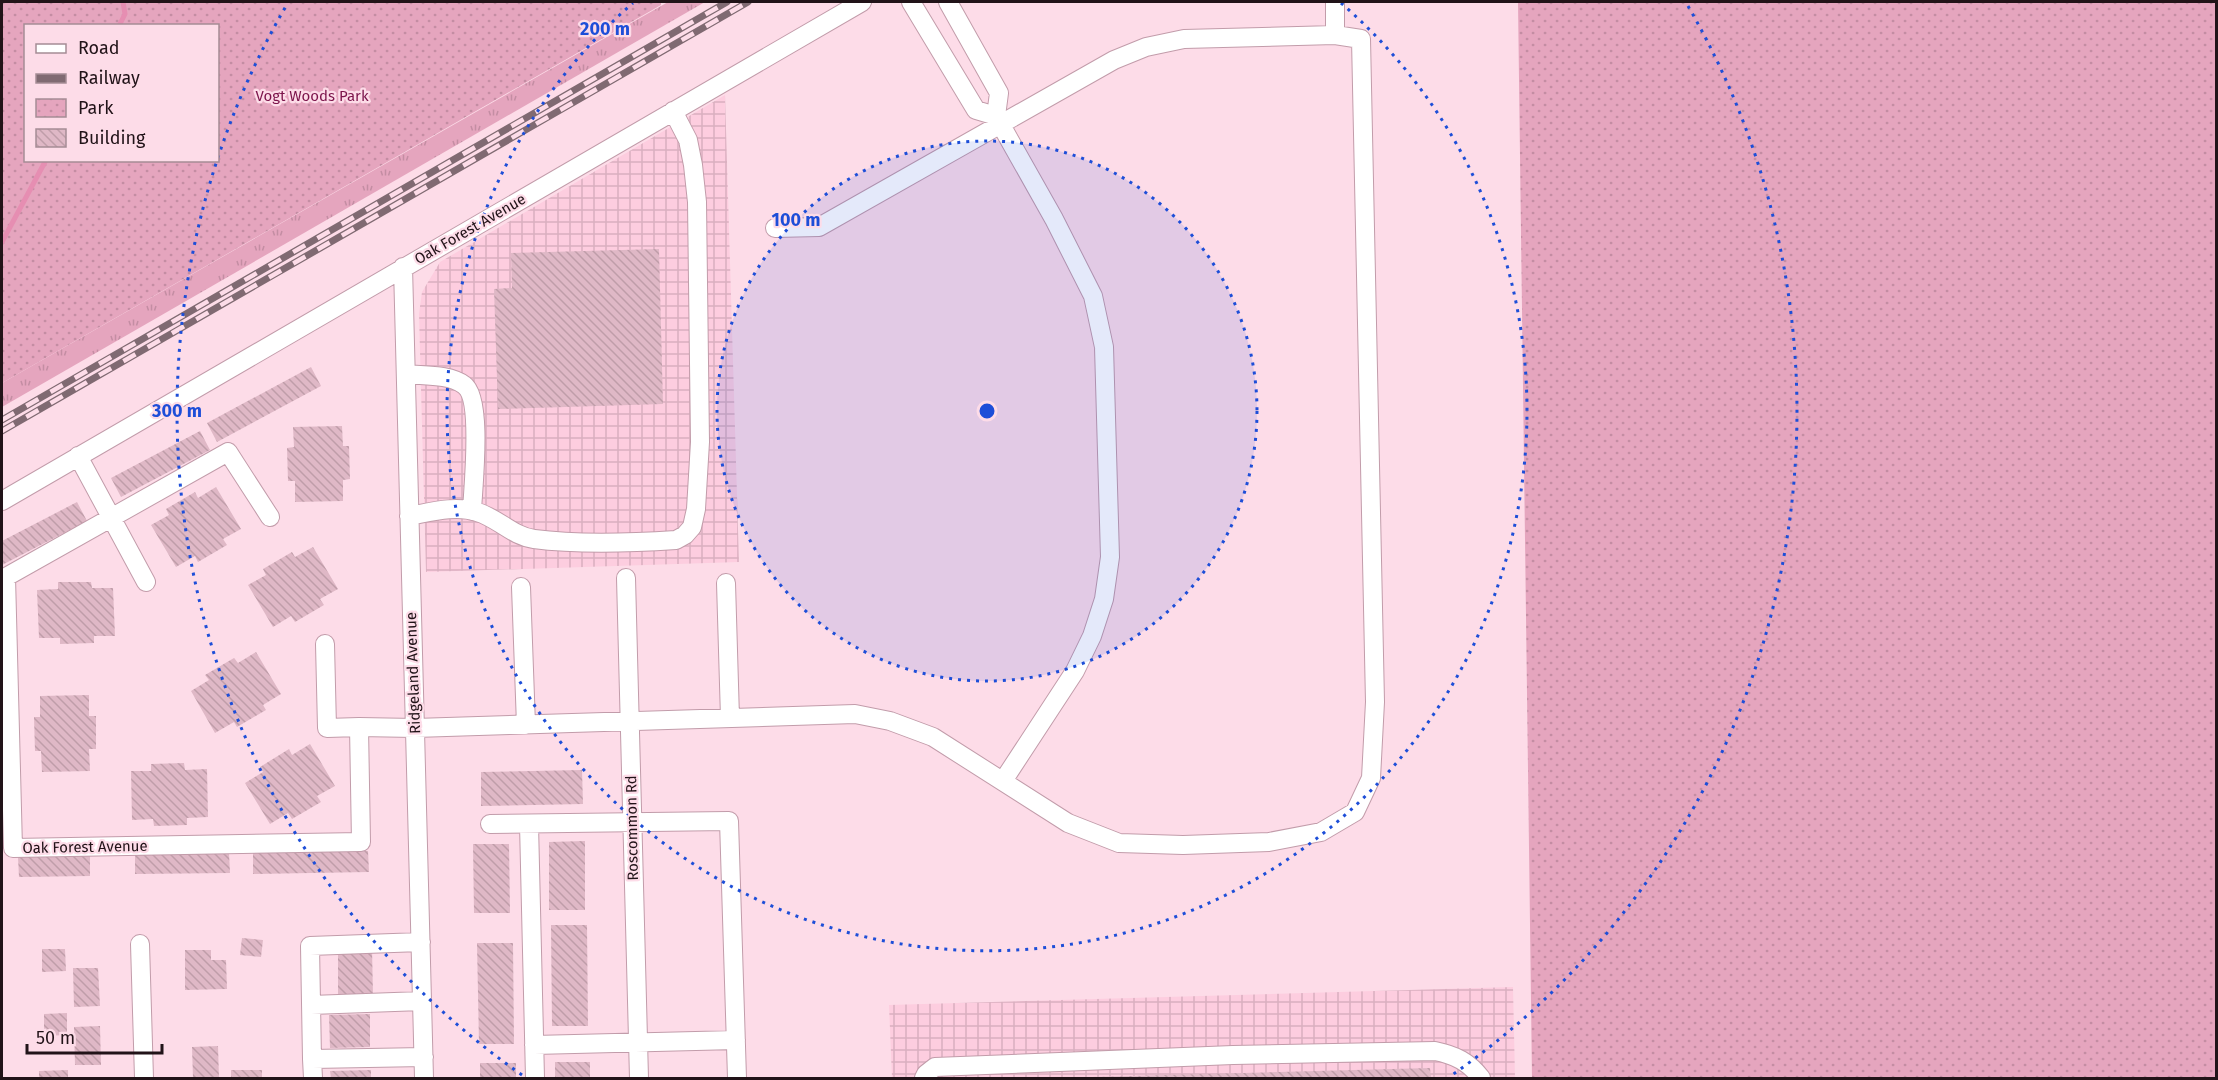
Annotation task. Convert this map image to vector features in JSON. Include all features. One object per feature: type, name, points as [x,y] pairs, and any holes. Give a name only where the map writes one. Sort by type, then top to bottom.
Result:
[{"type":"street","name":"Oak Forest Avenue","points":[[2,501],[862,2]]},
{"type":"street","points":[[911,2],[976,111],[999,120]]},
{"type":"street","points":[[948,2],[999,93],[999,120],[1054,219],[1093,296],[1104,347],[1110,557],[1104,599],[1092,636],[1080,662],[1003,782]]},
{"type":"street","points":[[1335,2],[1335,35]]},
{"type":"street","points":[[324,645],[327,728],[415,728],[855,714],[890,721],[933,737],[1068,823],[1119,843],[1183,845],[1269,842],[1321,832],[1355,812],[1371,778],[1375,702],[1360,39],[1335,35],[1184,39],[1146,47],[1114,60],[999,120],[819,227],[775,228]]},
{"type":"street","points":[[409,516],[454,509],[479,512],[513,534],[532,539],[573,542],[676,540],[692,527],[696,509],[700,441],[697,202],[688,140],[674,111]]},
{"type":"street","name":"Ridgeland Avenue","points":[[403,267],[424,1078]]},
{"type":"street","points":[[406,374],[445,377],[462,383],[472,396],[475,426],[472,511]]},
{"type":"street","name":"Oak Forest Avenue","points":[[270,517],[228,452],[6,577],[13,848],[362,842],[359,727]]},
{"type":"street","points":[[78,456],[146,582]]},
{"type":"street","name":"Roscommon Rd","points":[[626,578],[639,1078]]},
{"type":"street","points":[[726,583],[730,718]]},
{"type":"street","points":[[521,587],[526,724]]},
{"type":"street","points":[[490,824],[729,821],[737,1078]]},
{"type":"street","points":[[529,824],[535,1078]]},
{"type":"street","points":[[313,1078],[310,946],[421,942]]},
{"type":"street","points":[[140,944],[144,1078]]},
{"type":"street","points":[[311,1005],[422,1001]]},
{"type":"street","points":[[534,1045],[736,1040]]},
{"type":"street","points":[[924,1078],[935,1067],[1233,1055],[1435,1051],[1452,1054],[1473,1068],[1482,1078]]},
{"type":"street","points":[[312,1059],[424,1057]]},
{"type":"shaded area","points":[[725,95],[739,562],[426,572],[419,314],[422,292],[440,262]]},
{"type":"shaded area","points":[[1513,987],[1515,1078],[892,1078],[889,1005]]},
{"type":"green space","name":"Vogt Woods Park","points":[[2,2],[661,2],[661,5],[2,383]]},
{"type":"green space","points":[[668,2],[705,2],[2,407],[2,383]]},
{"type":"green space","points":[[1518,2],[2216,2],[2216,1078],[1532,1078]]},
{"type":"building","points":[[659,249],[663,404],[498,409],[494,289],[512,288],[511,253]]},
{"type":"building","points":[[311,367],[321,386],[217,442],[207,423]]},
{"type":"building","points":[[342,426],[343,446],[349,446],[350,479],[343,480],[343,501],[295,502],[295,481],[288,481],[287,448],[294,447],[293,427]]},
{"type":"building","points":[[200,431],[210,450],[121,497],[111,478]]},
{"type":"building","points":[[216,487],[241,529],[223,539],[227,545],[198,562],[195,556],[176,567],[151,525],[169,515],[166,509],[195,492],[198,498]]},
{"type":"building","points":[[77,502],[87,521],[2,565],[2,541]]},
{"type":"building","points":[[313,547],[338,589],[320,599],[324,605],[295,622],[291,616],[273,627],[248,585],[266,575],[263,569],[292,552],[295,557]]},
{"type":"building","points":[[58,582],[91,582],[92,588],[113,588],[115,636],[94,636],[94,643],[60,644],[60,638],[39,638],[37,590],[58,589]]},
{"type":"building","points":[[256,652],[281,694],[263,705],[266,710],[237,727],[234,722],[215,733],[191,691],[209,680],[205,675],[234,658],[238,663]]},
{"type":"building","points":[[89,695],[89,716],[96,716],[96,749],[89,749],[90,771],[42,772],[41,751],[35,751],[34,717],[40,717],[40,696]]},
{"type":"building","points":[[310,744],[335,786],[317,796],[321,802],[292,819],[288,813],[270,824],[245,783],[263,772],[260,767],[289,749],[292,755]]},
{"type":"building","points":[[184,763],[185,770],[207,769],[208,817],[187,818],[187,825],[154,826],[153,819],[132,820],[131,771],[151,771],[151,764]]},
{"type":"building","points":[[582,770],[583,804],[481,806],[481,772]]},
{"type":"building","points":[[585,841],[585,910],[549,910],[549,842]]},
{"type":"building","points":[[473,844],[509,844],[510,913],[474,913]]},
{"type":"building","points":[[368,851],[369,872],[253,874],[253,853]]},
{"type":"building","points":[[229,853],[230,873],[135,874],[135,855]]},
{"type":"building","points":[[90,855],[90,876],[19,877],[18,857]]},
{"type":"building","points":[[551,925],[587,925],[588,1026],[552,1026]]},
{"type":"building","points":[[242,938],[263,940],[261,957],[240,955]]},
{"type":"building","points":[[477,943],[513,943],[514,1044],[479,1044]]},
{"type":"building","points":[[372,948],[373,996],[338,996],[338,949]]},
{"type":"building","points":[[42,949],[65,949],[66,971],[42,972]]},
{"type":"building","points":[[185,950],[211,950],[211,960],[226,960],[227,989],[185,990]]},
{"type":"building","points":[[73,968],[98,968],[100,1006],[74,1007]]},
{"type":"building","points":[[67,1013],[67,1035],[44,1036],[44,1014]]},
{"type":"building","points":[[370,1014],[370,1047],[330,1048],[329,1015]]},
{"type":"building","points":[[100,1026],[101,1065],[75,1065],[74,1027]]},
{"type":"building","points":[[218,1046],[219,1078],[193,1078],[192,1047]]},
{"type":"building","points":[[555,1062],[590,1062],[590,1078],[555,1078]]},
{"type":"building","points":[[480,1063],[516,1063],[516,1078],[480,1078]]},
{"type":"building","points":[[1430,1068],[1431,1078],[1092,1078],[1092,1077]]},
{"type":"building","points":[[68,1070],[68,1078],[39,1078],[39,1071]]},
{"type":"building","points":[[231,1070],[262,1070],[262,1078],[231,1078]]},
{"type":"building","points":[[371,1070],[371,1078],[331,1078],[330,1071]]},
{"type":"waterway","points":[[120,24],[125,14],[123,2]]},
{"type":"waterway","points":[[2,242],[45,162]]},
{"type":"railway","points":[[2,420],[727,2]]},
{"type":"railway","points":[[2,431],[748,2]]}]
